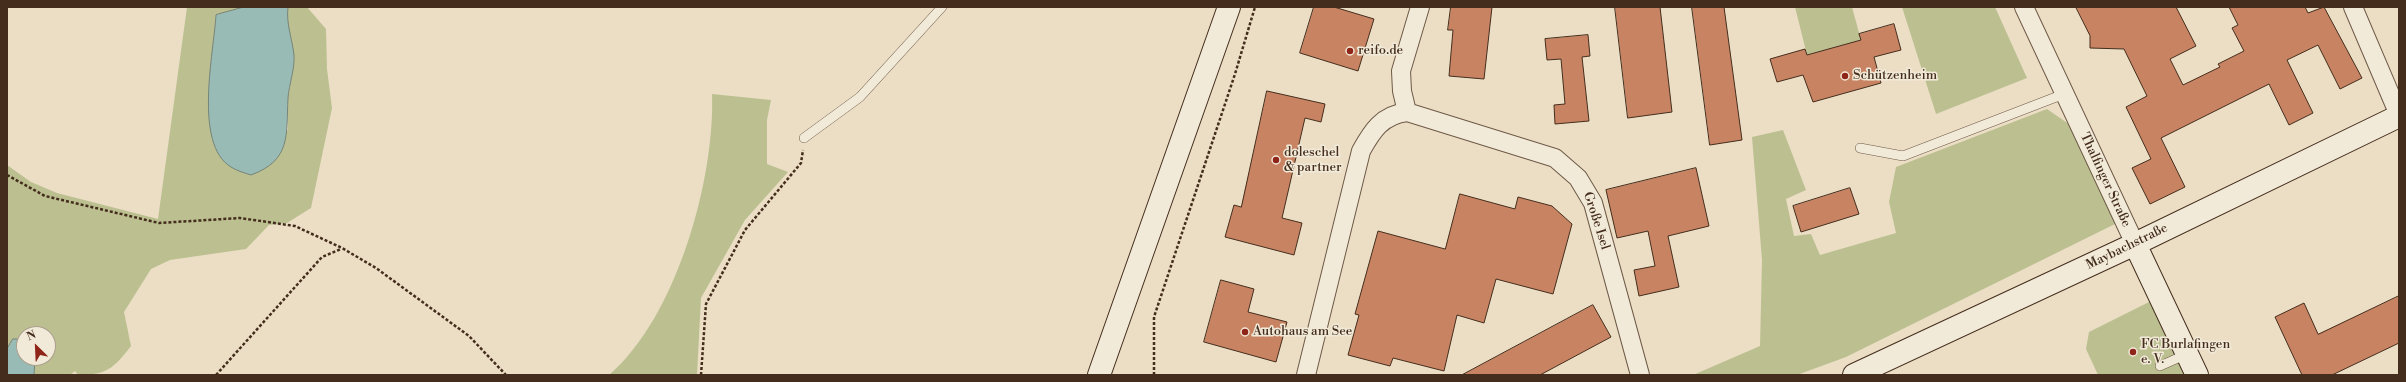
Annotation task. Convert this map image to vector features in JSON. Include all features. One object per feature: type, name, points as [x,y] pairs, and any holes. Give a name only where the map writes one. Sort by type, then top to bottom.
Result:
[{"type":"street","points":[[1099,375],[1229,7]]},
{"type":"street","points":[[1306,375],[1361,151],[1372,132],[1383,120],[1399,113],[1408,112],[1402,91],[1401,71],[1420,7]]},
{"type":"street","name":"Thalfinger Straße","points":[[2024,7],[2197,375]]},
{"type":"street","points":[[2353,7],[2399,116]]},
{"type":"street","name":"Große Isel","points":[[1408,112],[1555,158],[1578,178],[1593,203],[1640,375]]},
{"type":"street","name":"Maybachstraße","points":[[1854,375],[2135,244],[2399,116]]},
{"type":"lane","points":[[804,138],[860,97],[942,7]]},
{"type":"lane","points":[[1860,148],[1903,156],[2064,94]]},
{"type":"lane","points":[[2160,366],[2187,354]]},
{"type":"path","points":[[1154,375],[1154,318],[1235,74],[1255,7]]},
{"type":"path","points":[[702,375],[706,304],[745,230],[801,163],[804,138]]},
{"type":"path","points":[[7,175],[45,196],[159,223],[247,219],[296,226],[342,248],[376,268],[469,336],[506,375]]},
{"type":"path","points":[[216,375],[322,256],[342,248]]},
{"type":"green space","points":[[187,7],[244,8],[216,15],[215,29],[288,131],[288,97],[294,57],[286,20],[288,7],[307,7],[326,29],[327,69],[332,108],[311,208],[287,223],[269,225],[246,249],[170,260],[151,269],[124,312],[131,346],[120,360],[109,369],[96,374],[88,375],[78,375],[75,371],[70,375],[34,375],[35,366],[56,366],[56,326],[16,326],[16,339],[13,339],[7,349],[7,165],[31,182],[57,193],[158,219]]},
{"type":"green space","points":[[1795,7],[1852,7],[1861,40],[1807,55]]},
{"type":"green space","points":[[1902,7],[1995,7],[2027,78],[1936,114]]},
{"type":"green space","points":[[712,94],[771,100],[767,120],[767,164],[788,172],[745,220],[701,298],[697,375],[609,375],[633,350],[654,319],[672,284],[687,245],[707,166],[711,128]]},
{"type":"green space","points":[[2047,109],[2076,129],[2115,224],[1846,357],[1797,375],[1693,375],[1760,346],[1762,260],[1752,137],[1783,130],[1806,190],[1786,199],[1794,236],[1811,234],[1820,255],[1896,233],[1889,202],[1896,167]]},
{"type":"green space","points":[[2151,301],[2185,375],[2098,375],[2086,349],[2089,332]]},
{"type":"water","points":[[244,7],[288,7],[288,25],[294,55],[294,66],[288,98],[284,144],[280,154],[274,162],[251,175],[231,167],[219,155],[212,139],[208,96],[216,15]]},
{"type":"water","points":[[13,339],[16,339],[16,366],[35,366],[34,375],[7,375],[7,349]]},
{"type":"building","points":[[1314,7],[1334,7],[1374,19],[1358,71],[1300,53]]},
{"type":"building","points":[[1451,7],[1492,7],[1484,79],[1449,76],[1453,30],[1448,30]]},
{"type":"building","points":[[1615,7],[1660,7],[1672,112],[1628,118]]},
{"type":"building","points":[[1692,7],[1724,7],[1742,140],[1710,145]]},
{"type":"building","points":[[2076,7],[2176,7],[2196,46],[2170,59],[2183,85],[2220,67],[2218,64],[2244,51],[2232,28],[2238,25],[2229,7],[2305,7],[2308,13],[2324,7],[2362,78],[2340,89],[2318,45],[2287,60],[2313,113],[2289,125],[2269,84],[2161,138],[2185,187],[2150,204],[2132,168],[2151,159],[2126,107],[2147,96],[2124,49],[2090,48],[2090,36]]},
{"type":"building","points":[[1894,24],[1901,50],[1874,57],[1881,83],[1813,102],[1803,75],[1777,82],[1770,59],[1805,49],[1807,55],[1861,40],[1859,34]]},
{"type":"building","points":[[1588,35],[1590,56],[1582,57],[1589,121],[1555,124],[1554,105],[1565,104],[1561,59],[1547,60],[1545,39]]},
{"type":"building","points":[[1267,91],[1325,104],[1321,122],[1305,118],[1282,218],[1302,223],[1294,255],[1225,237],[1234,205],[1241,207]]},
{"type":"building","points":[[1696,168],[1709,226],[1668,236],[1679,287],[1639,296],[1634,270],[1655,266],[1648,231],[1617,238],[1606,190]]},
{"type":"building","points":[[1850,188],[1859,214],[1801,232],[1793,206]]},
{"type":"building","points":[[1460,194],[1515,209],[1518,197],[1552,206],[1572,224],[1553,294],[1496,279],[1484,323],[1457,315],[1444,371],[1393,358],[1390,366],[1348,355],[1359,315],[1355,314],[1378,231],[1445,249]]},
{"type":"building","name":"Autohaus am See","points":[[1221,280],[1254,289],[1248,312],[1287,322],[1276,362],[1204,342]]},
{"type":"building","points":[[2399,296],[2399,343],[2332,375],[2302,375],[2275,317],[2304,303],[2318,334]]},
{"type":"building","points":[[1593,305],[1611,337],[1540,375],[1462,375]]},
{"type":"place","name":"reifo.de","points":[[1350,51]]},
{"type":"place","name":"Schützenheim","points":[[1845,76]]},
{"type":"place","name":"doleschel & partner","points":[[1276,160]]},
{"type":"place","name":"Autohaus am See","points":[[1245,332]]},
{"type":"place","name":"FC Burlafingen e. V.","points":[[2133,352]]}]
